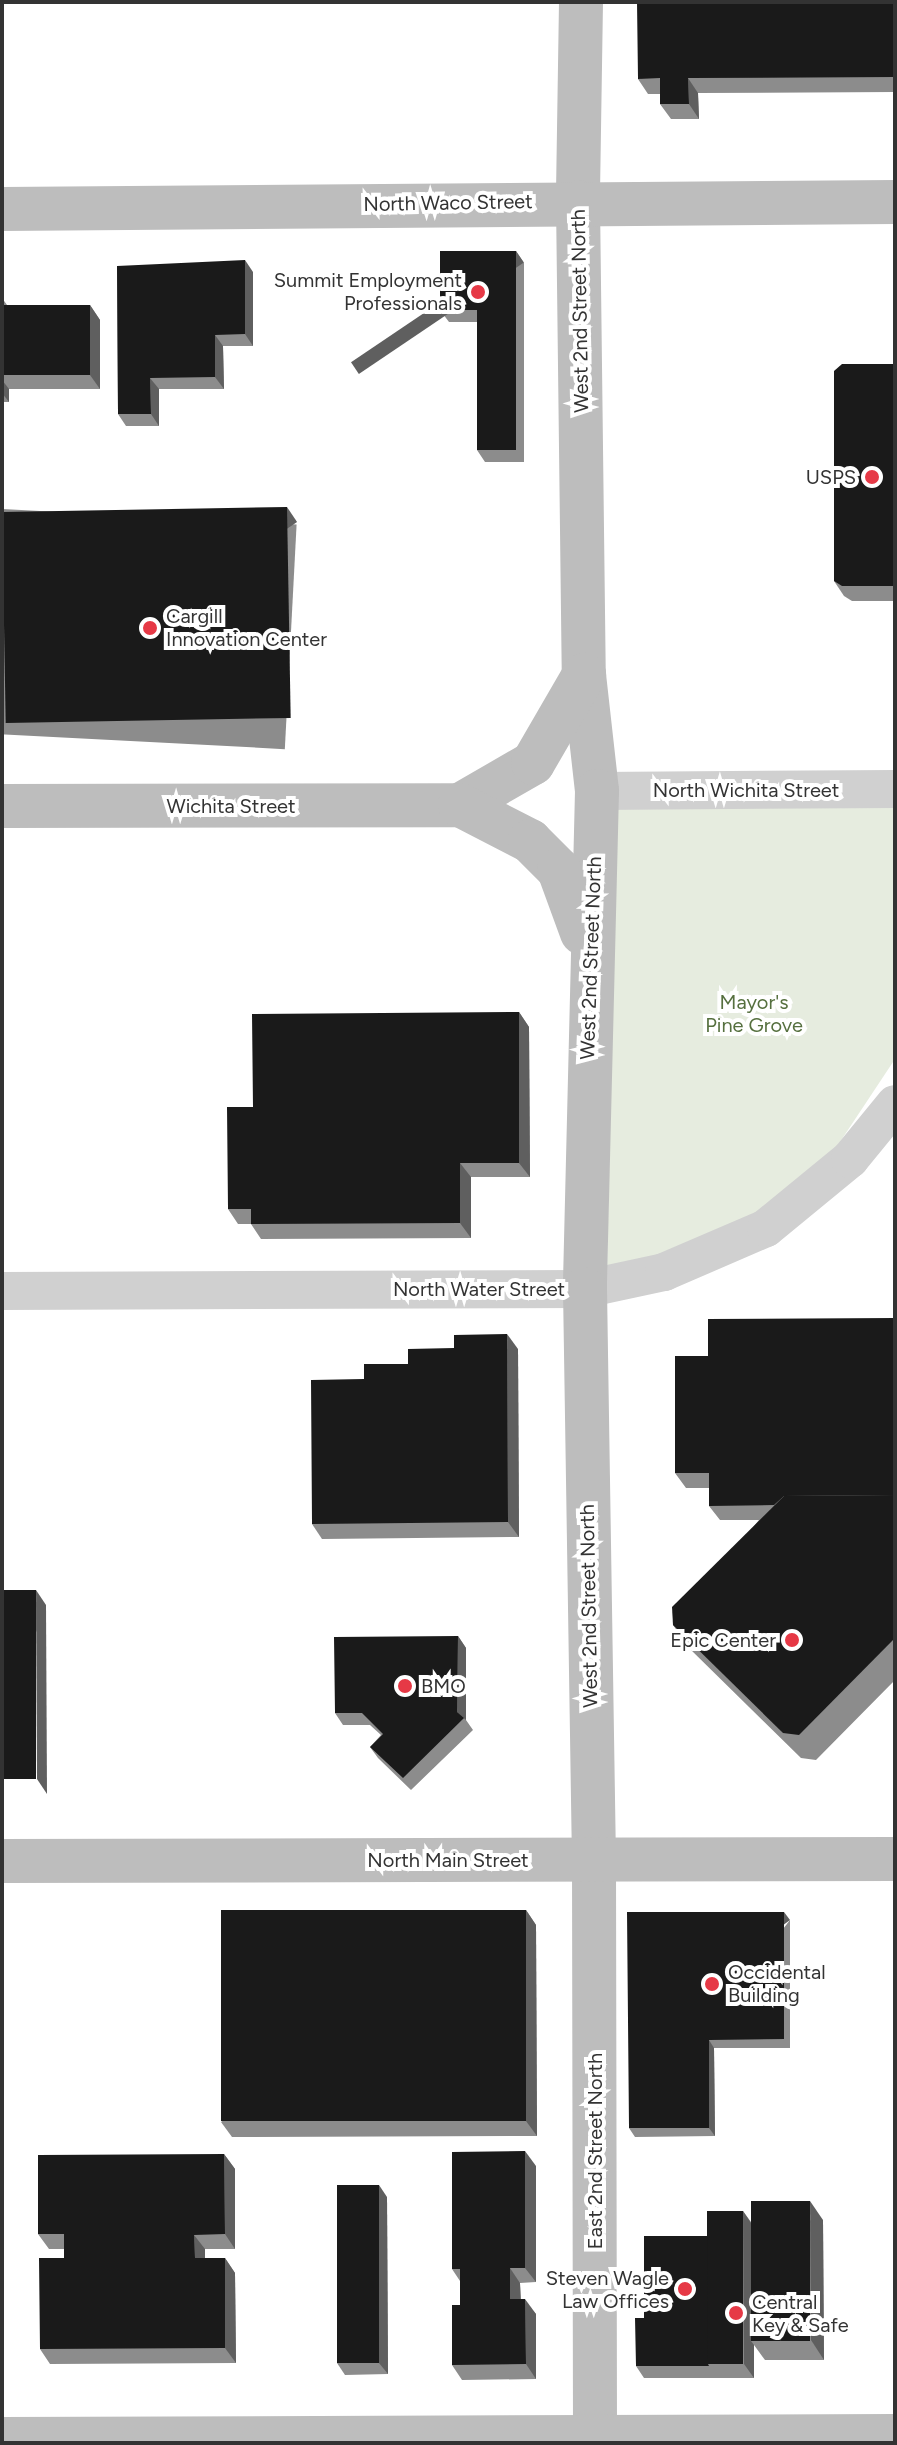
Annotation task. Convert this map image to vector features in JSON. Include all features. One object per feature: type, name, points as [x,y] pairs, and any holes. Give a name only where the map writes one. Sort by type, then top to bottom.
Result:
[{"type":"street","name":"West 2nd Street North","points":[[581,2],[578,202],[584,675],[597,791],[589,981],[585,1289],[594,1860]]},
{"type":"street","name":"North Waco Street","points":[[2,209],[578,202],[895,202]]},
{"type":"street","points":[[460,805],[533,763],[584,675]]},
{"type":"street","name":"North Wichita Street","points":[[597,791],[895,789]]},
{"type":"street","points":[[460,805],[530,841],[559,870],[581,923],[589,981]]},
{"type":"street","name":"Wichita Street","points":[[2,806],[460,805]]},
{"type":"street","name":"North Water Street","points":[[2,1291],[585,1289],[664,1272],[766,1228],[850,1159],[895,1104]]},
{"type":"street","name":"North Main Street","points":[[2,1861],[895,1859]]},
{"type":"street","name":"East 2nd Street North","points":[[594,1860],[595,2440]]},
{"type":"street","points":[[2,2439],[595,2440],[895,2436]]},
{"type":"green space","name":"Mayor's Pine Grove","points":[[617,806],[895,806],[895,1059],[832,1154],[753,1219],[676,1254],[607,1269]]},
{"type":"building","points":[[637,2],[895,2],[895,77],[688,78],[689,104],[660,104],[660,78],[638,79]]},
{"type":"building","points":[[440,251],[516,251],[516,450],[477,450],[477,310],[440,310]]},
{"type":"building","points":[[245,260],[245,334],[215,335],[215,377],[150,378],[151,414],[118,414],[117,266]]},
{"type":"building","points":[[2,305],[90,305],[90,375],[2,375]]},
{"type":"building","points":[[842,364],[895,364],[895,586],[842,586],[834,581],[834,371]]},
{"type":"building","name":"Cargill Innovation Center","points":[[287,507],[291,718],[6,723],[2,512]]},
{"type":"building","points":[[519,1012],[519,1163],[460,1163],[460,1223],[251,1224],[251,1209],[228,1209],[227,1107],[253,1107],[252,1014]]},
{"type":"building","points":[[895,1318],[895,1495],[784,1496],[774,1505],[709,1506],[709,1473],[675,1473],[675,1356],[708,1356],[708,1319]]},
{"type":"building","points":[[507,1334],[508,1522],[312,1524],[311,1380],[364,1379],[364,1364],[408,1364],[408,1349],[454,1348],[454,1335]]},
{"type":"building","name":"Epic Center","points":[[895,1495],[895,1638],[799,1735],[783,1733],[673,1625],[672,1607],[784,1496]]},
{"type":"building","points":[[2,1590],[36,1590],[36,1779],[2,1779]]},
{"type":"building","name":"BMO","points":[[458,1636],[457,1712],[464,1718],[403,1778],[370,1747],[383,1734],[362,1713],[335,1713],[334,1637]]},
{"type":"building","points":[[221,1910],[526,1910],[526,2121],[221,2121]]},
{"type":"building","name":"Occidental Building","points":[[627,1912],[784,1912],[784,2039],[709,2040],[709,2128],[629,2128]]},
{"type":"building","points":[[525,2151],[525,2268],[510,2268],[510,2299],[525,2299],[526,2364],[452,2365],[452,2305],[460,2305],[460,2269],[452,2269],[452,2152]]},
{"type":"building","points":[[224,2154],[225,2234],[194,2235],[195,2258],[225,2258],[225,2348],[40,2349],[39,2258],[64,2258],[64,2234],[38,2234],[38,2155]]},
{"type":"building","points":[[337,2185],[379,2185],[379,2363],[337,2363]]},
{"type":"building","points":[[751,2201],[810,2201],[810,2341],[751,2341]]},
{"type":"building","name":"Central Key & Safe","points":[[707,2211],[743,2211],[743,2364],[707,2364]]},
{"type":"building","name":"Steven Wagle Law Offices","points":[[644,2236],[707,2236],[709,2366],[636,2366],[635,2318],[644,2318]]},
{"type":"place","name":"Summit Employment Professionals","points":[[478,292]]},
{"type":"place","name":"USPS","points":[[872,477]]},
{"type":"place","name":"Cargill Innovation Center","points":[[150,628]]},
{"type":"place","name":"Epic Center","points":[[792,1640]]},
{"type":"place","name":"BMO","points":[[405,1686]]},
{"type":"place","name":"Occidental Building","points":[[712,1984]]},
{"type":"place","name":"Steven Wagle Law Offices","points":[[685,2289]]},
{"type":"place","name":"Central Key & Safe","points":[[736,2313]]}]
